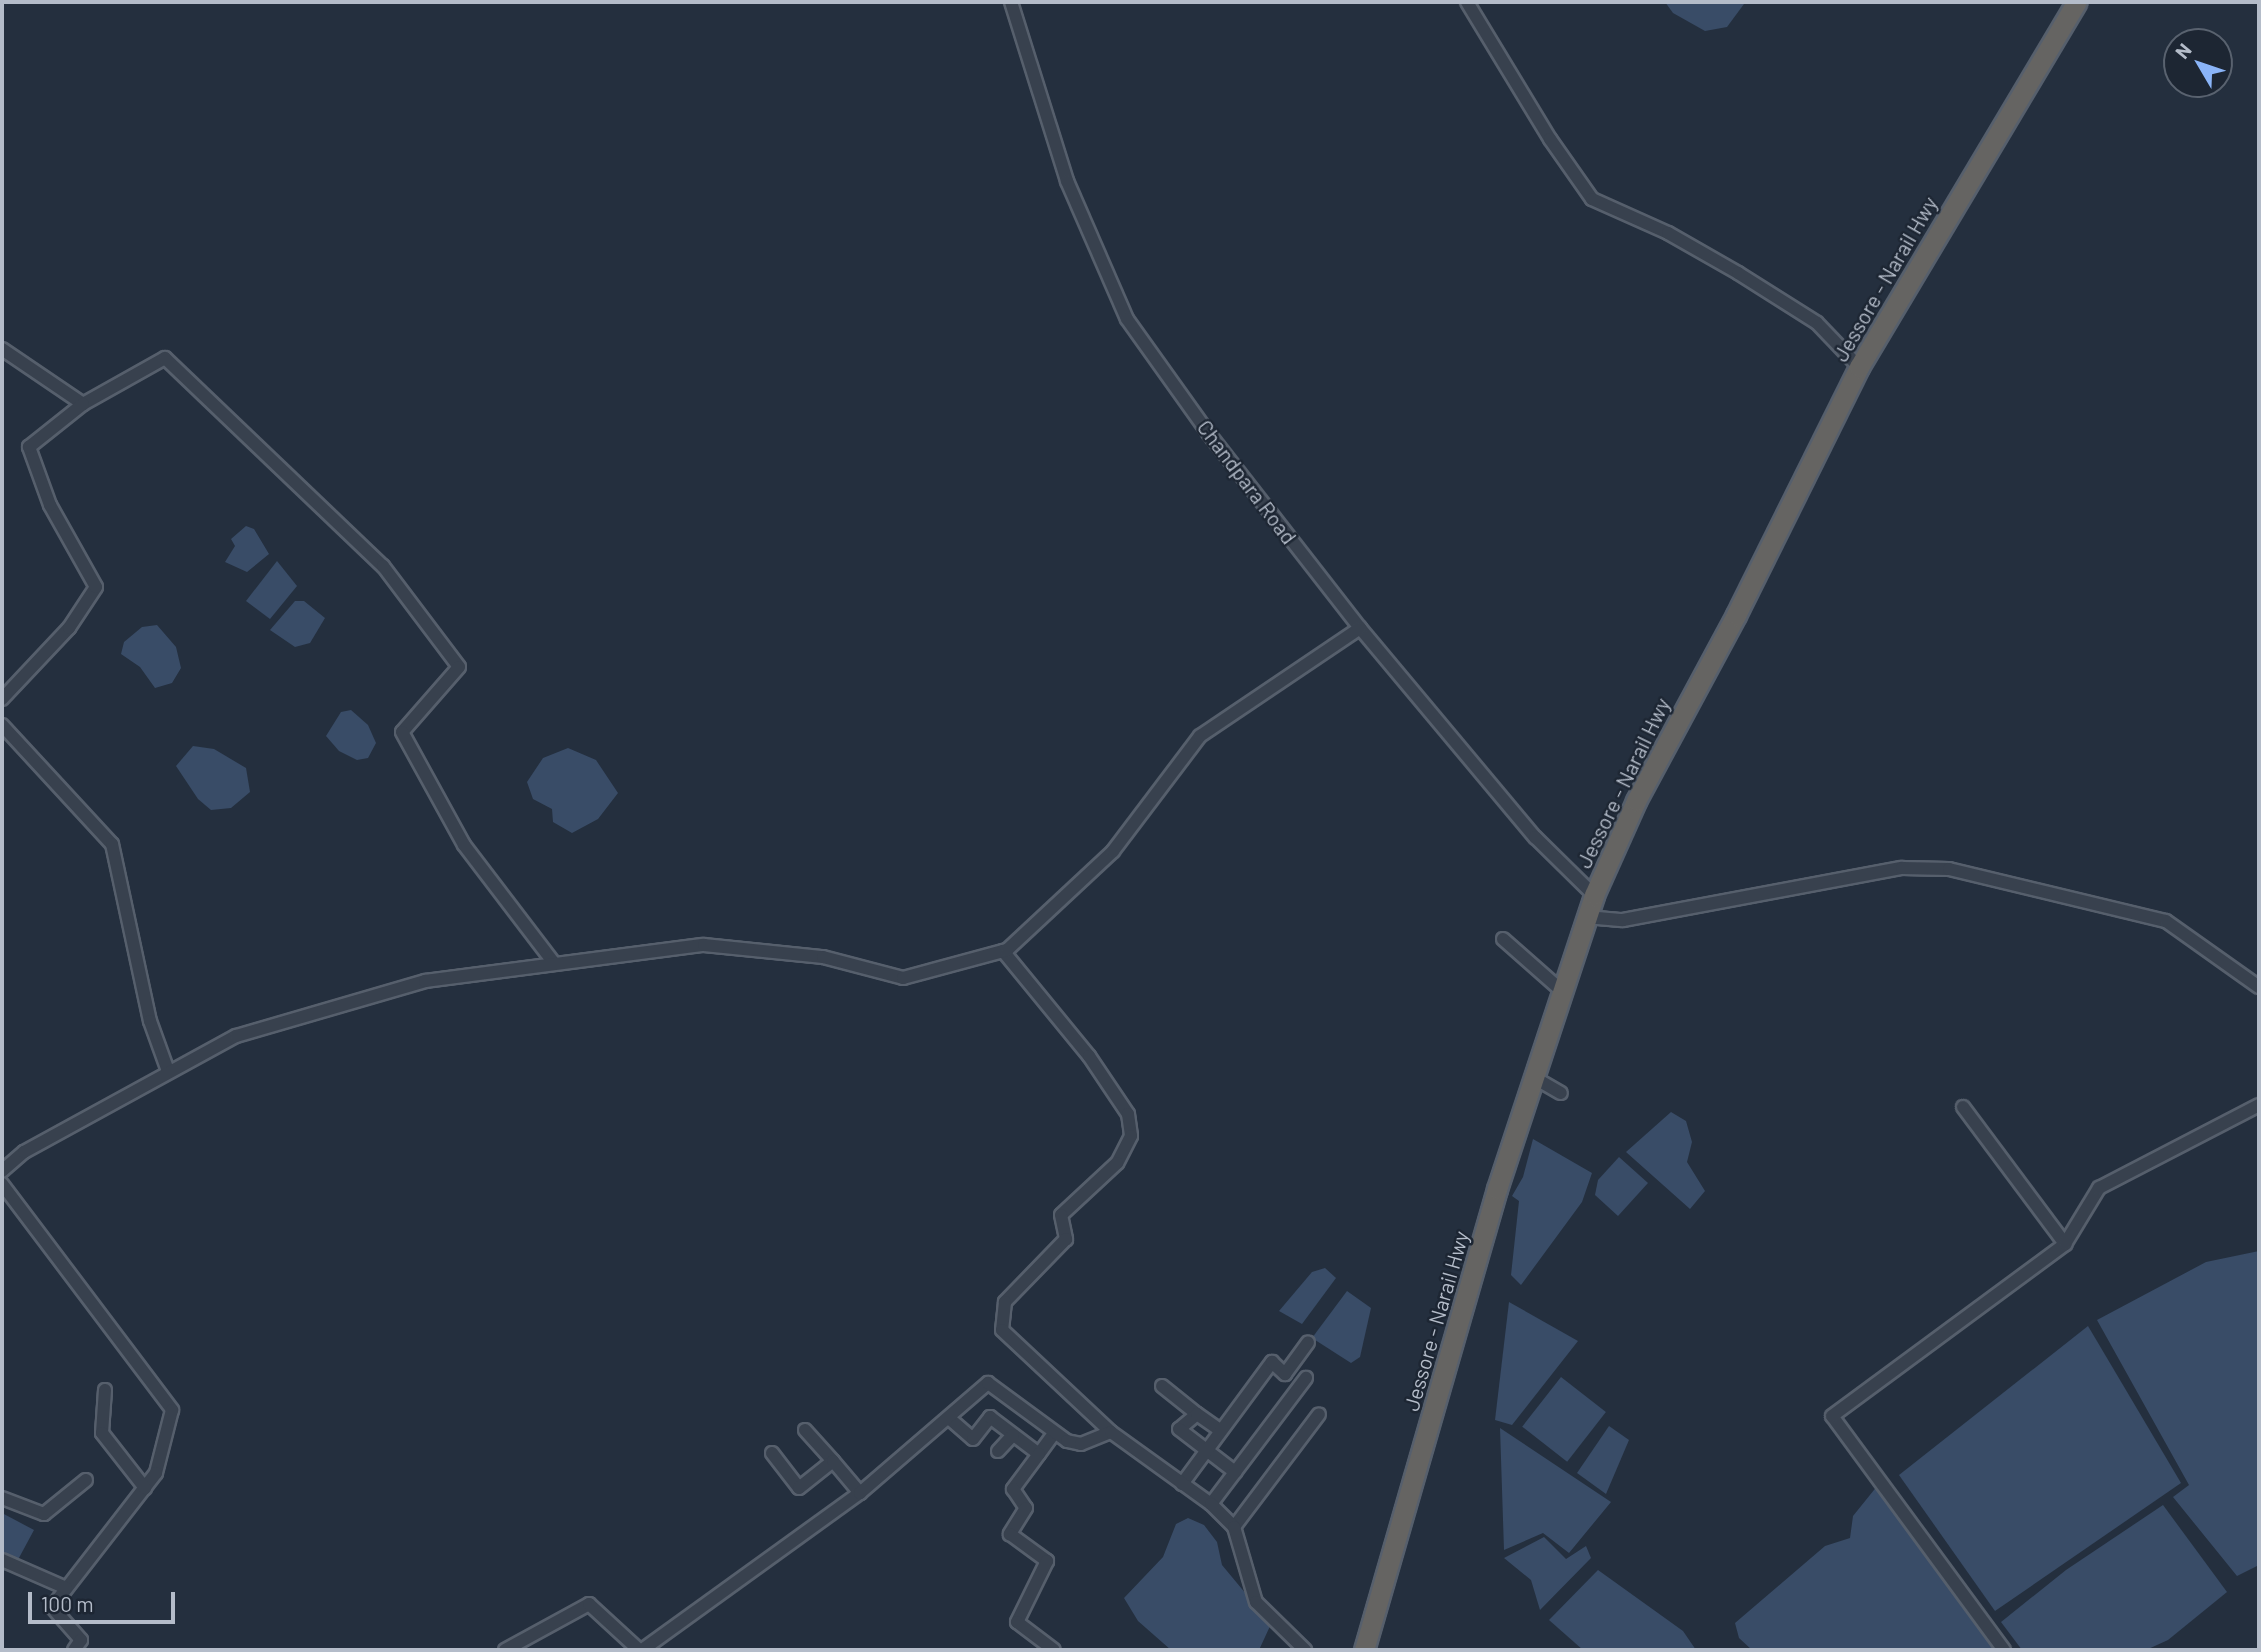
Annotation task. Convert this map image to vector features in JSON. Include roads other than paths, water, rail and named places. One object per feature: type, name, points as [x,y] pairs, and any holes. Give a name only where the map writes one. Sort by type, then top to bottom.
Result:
[{"type":"highway","name":"Jessore - Narail Hwy","points":[[1364,1650],[1533,1077],[1594,895],[1636,801],[1859,368],[2077,2]]},
{"type":"street","name":"Chandpara Road","points":[[1011,2],[1068,181],[1127,319],[1209,434],[1360,628],[1535,837],[1594,895]]},
{"type":"street","points":[[1467,2],[1550,139],[1592,199],[1668,233],[1738,272],[1817,323],[1859,368]]},
{"type":"street","points":[[2,348],[83,404]]},
{"type":"street","points":[[2,699],[69,628],[96,587],[50,505],[29,447],[83,404],[165,358],[383,566],[459,667],[402,732],[464,845],[553,962]]},
{"type":"street","points":[[2,1171],[24,1153],[168,1071],[236,1036],[425,981],[553,962],[704,945],[823,957],[903,978],[1003,951],[1113,851],[1200,736],[1360,628]]},
{"type":"street","points":[[2,725],[112,844],[150,1021],[168,1071]]},
{"type":"street","points":[[1586,917],[1642,917],[1902,868],[1949,869],[2166,921],[2259,987]]},
{"type":"street","points":[[1503,939],[1562,991]]},
{"type":"street","points":[[1003,951],[1089,1056],[1128,1114],[1131,1136],[1117,1163],[1061,1215],[1066,1239],[1005,1302],[1002,1330],[1111,1432],[1211,1504],[1234,1527],[1256,1602],[1305,1650]]},
{"type":"street","points":[[1533,1077],[1561,1093]]},
{"type":"street","points":[[2004,1650],[1832,1416],[2065,1244],[2099,1188],[2259,1105]]},
{"type":"street","points":[[1963,1107],[2065,1244]]},
{"type":"street","points":[[2,1184],[172,1410],[156,1473],[52,1607],[81,1640],[74,1650]]},
{"type":"street","points":[[1182,1484],[1272,1362],[1285,1374],[1308,1342]]},
{"type":"street","points":[[1211,1504],[1306,1378]]},
{"type":"street","points":[[505,1650],[589,1604],[641,1650],[860,1493],[988,1383],[1067,1441],[1081,1444],[1111,1432]]},
{"type":"street","points":[[1162,1386],[1221,1431]]},
{"type":"street","points":[[104,1391],[102,1433],[145,1488]]},
{"type":"street","points":[[1197,1414],[1180,1429],[1235,1472]]},
{"type":"street","points":[[1234,1527],[1319,1414]]},
{"type":"street","points":[[950,1419],[973,1439],[990,1417],[1039,1454]]},
{"type":"street","points":[[805,1430],[860,1493]]},
{"type":"street","points":[[1054,1433],[1013,1489],[1026,1508],[1010,1534],[1047,1561],[1017,1622],[1054,1650]]},
{"type":"street","points":[[998,1451],[1013,1435]]},
{"type":"street","points":[[772,1452],[800,1488],[833,1461]]},
{"type":"street","points":[[2,1498],[44,1514],[86,1480]]},
{"type":"street","points":[[2,1560],[66,1588]]},
{"type":"water","points":[[1665,2],[1744,4],[1727,27],[1705,31],[1673,13]]},
{"type":"water","points":[[246,526],[254,529],[269,554],[247,572],[225,562],[235,546],[231,539]]},
{"type":"water","points":[[277,561],[297,586],[270,619],[246,601]]},
{"type":"water","points":[[295,601],[304,601],[325,618],[310,643],[295,647],[270,630]]},
{"type":"water","points":[[157,625],[176,647],[181,668],[172,683],[155,688],[140,667],[121,654],[124,642],[142,627]]},
{"type":"water","points":[[351,710],[368,725],[376,743],[368,758],[357,760],[339,751],[326,736],[341,712]]},
{"type":"water","points":[[193,746],[214,749],[246,768],[250,792],[231,808],[211,810],[198,799],[176,766]]},
{"type":"water","points":[[568,748],[596,760],[618,793],[598,819],[572,833],[553,822],[552,809],[533,799],[527,782],[543,758]]},
{"type":"water","points":[[1671,1112],[1686,1121],[1692,1142],[1687,1162],[1705,1191],[1690,1209],[1626,1152]]},
{"type":"water","points":[[1533,1139],[1592,1173],[1582,1202],[1521,1285],[1511,1275],[1519,1201],[1512,1196],[1523,1177]]},
{"type":"water","points":[[1619,1157],[1648,1183],[1618,1216],[1595,1195],[1598,1180]]},
{"type":"water","points":[[2259,1251],[2259,1565],[2237,1576],[2173,1497],[2189,1485],[2097,1320],[2206,1262]]},
{"type":"water","points":[[1325,1268],[1336,1278],[1302,1324],[1279,1311],[1312,1272]]},
{"type":"water","points":[[1347,1291],[1371,1308],[1360,1357],[1351,1363],[1312,1338]]},
{"type":"water","points":[[1509,1302],[1578,1341],[1512,1425],[1495,1420]]},
{"type":"water","points":[[2088,1326],[2181,1483],[1995,1611],[1899,1475]]},
{"type":"water","points":[[1561,1377],[1606,1412],[1567,1462],[1522,1427]]},
{"type":"water","points":[[1609,1426],[1629,1440],[1606,1494],[1577,1473]]},
{"type":"water","points":[[1500,1428],[1611,1502],[1569,1553],[1543,1533],[1504,1550]]},
{"type":"water","points":[[1878,1485],[2007,1650],[1752,1650],[1739,1638],[1735,1623],[1825,1546],[1850,1538],[1853,1516]]},
{"type":"water","points":[[2163,1505],[2227,1592],[2168,1640],[2146,1650],[2022,1650],[2001,1622],[2066,1570]]},
{"type":"water","points":[[2,1513],[34,1530],[13,1569],[2,1571]]},
{"type":"water","points":[[1188,1518],[1204,1525],[1217,1542],[1222,1565],[1271,1624],[1259,1650],[1171,1650],[1138,1621],[1124,1598],[1163,1557],[1176,1524]]},
{"type":"water","points":[[1544,1537],[1566,1559],[1586,1546],[1591,1558],[1540,1610],[1531,1580],[1504,1558]]},
{"type":"water","points":[[1598,1570],[1683,1631],[1696,1650],[1583,1650],[1549,1620]]}]
